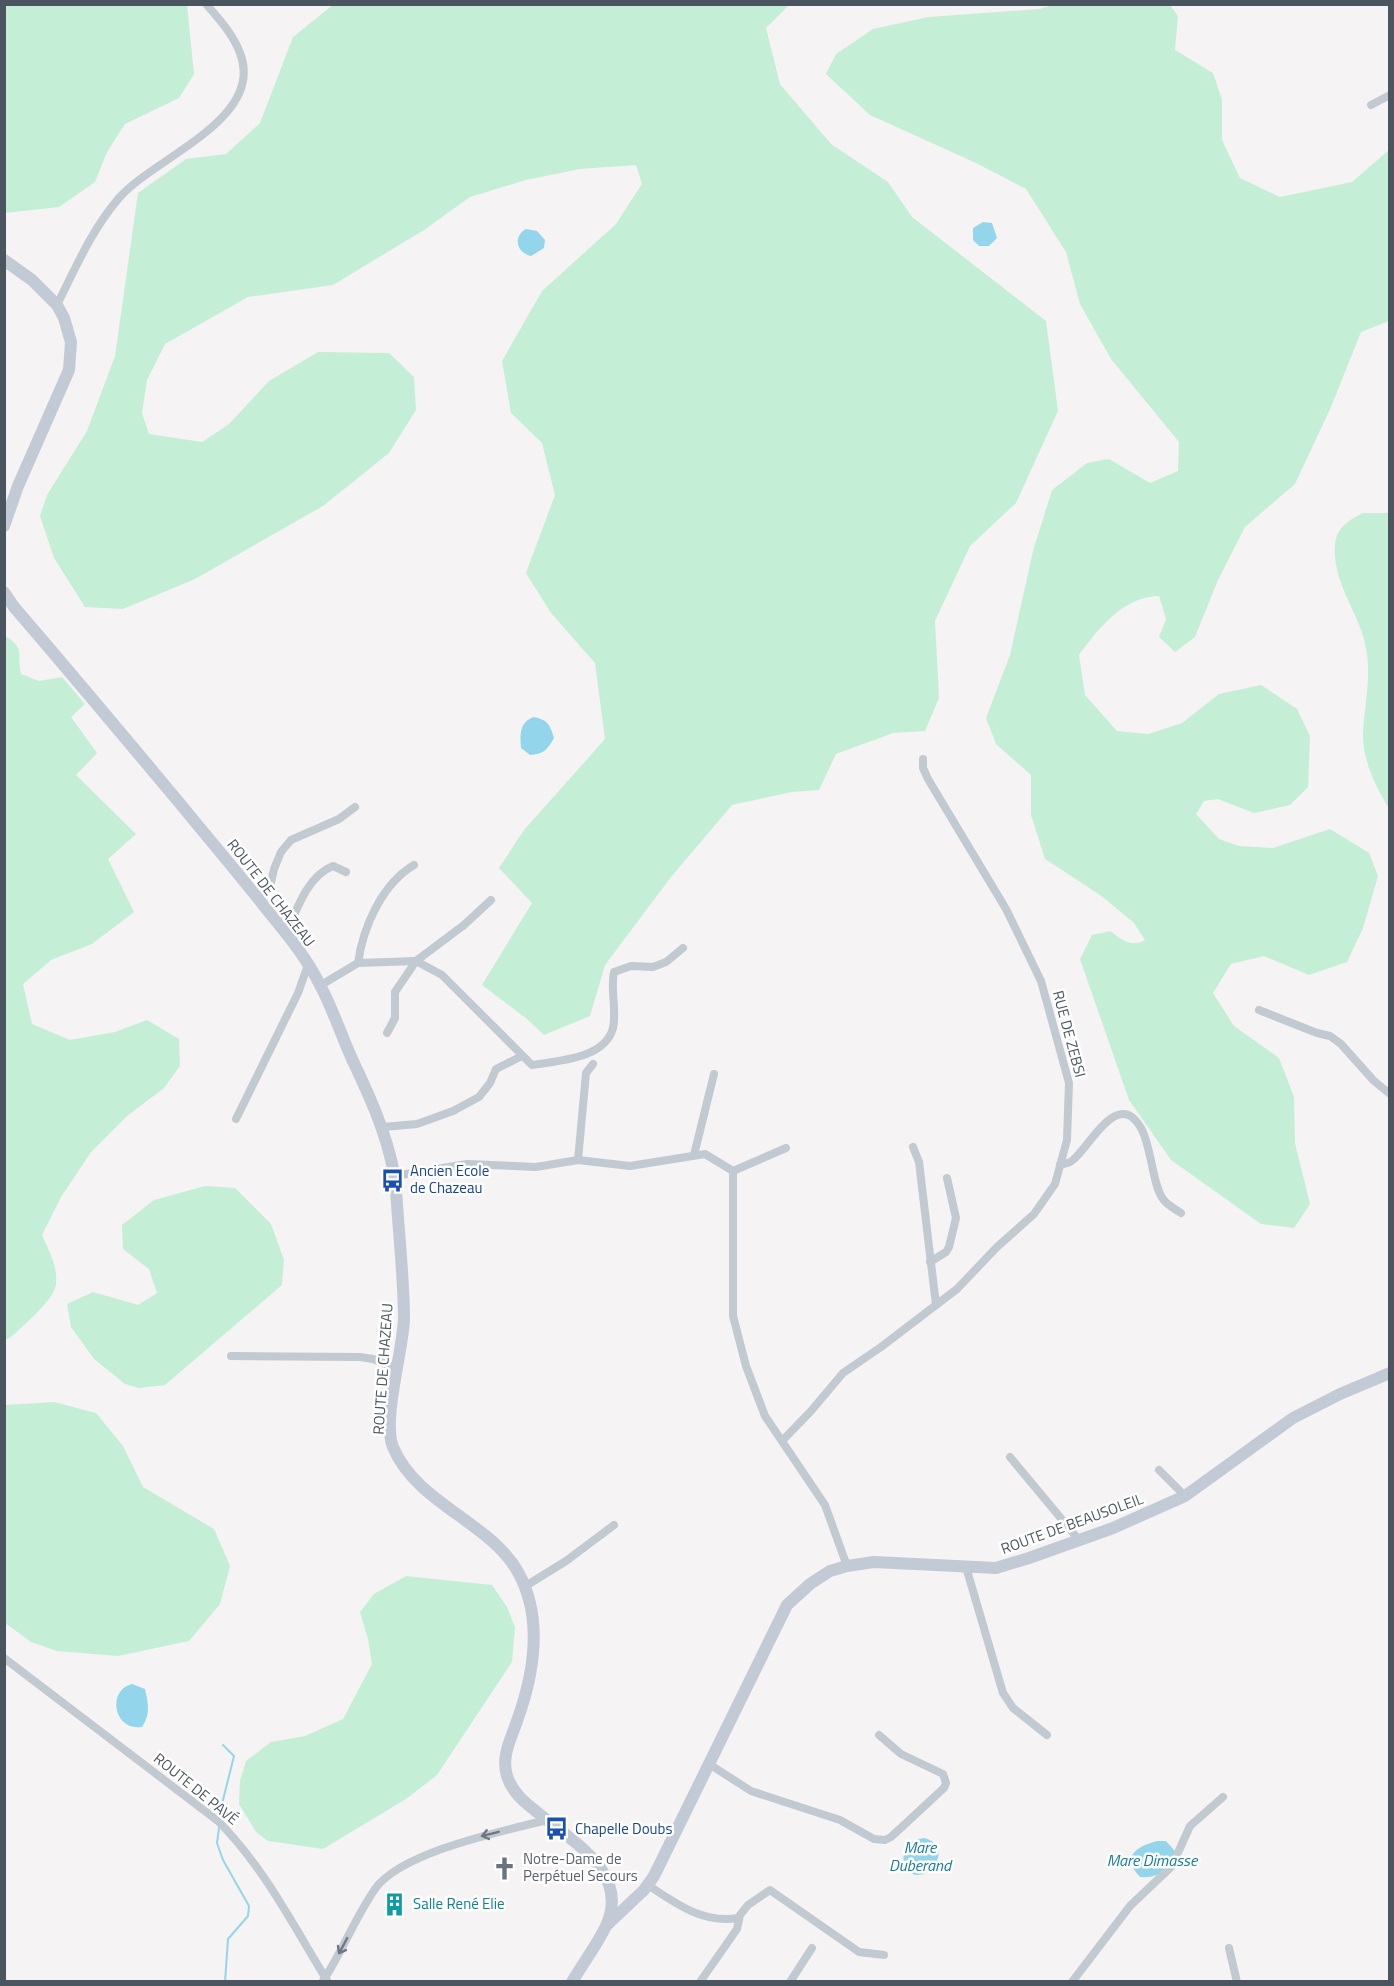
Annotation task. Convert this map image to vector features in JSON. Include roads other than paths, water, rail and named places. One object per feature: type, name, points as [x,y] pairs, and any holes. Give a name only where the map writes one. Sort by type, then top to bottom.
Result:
[{"type":"main road","points":[[4,260],[32,280],[57,305],[64,318],[71,342],[69,370],[18,486],[4,526]]},
{"type":"main road","name":"ROUTE DE CHAZEAU","points":[[4,592],[14,608],[87,692],[259,900],[309,966],[321,985],[383,1127],[394,1176],[404,1322],[390,1430],[391,1440],[399,1458],[411,1474],[438,1500],[506,1556],[520,1576],[524,1587],[531,1610],[534,1654],[527,1689],[506,1749],[504,1766],[509,1782],[518,1796],[592,1857],[603,1871],[611,1894],[610,1913],[606,1926],[572,1982]]},
{"type":"main road","name":"ROUTE DE BEAUSOLEIL","points":[[606,1926],[648,1885],[787,1605],[810,1584],[830,1571],[874,1562],[996,1568],[1079,1540],[1185,1496],[1293,1418],[1389,1373]]},
{"type":"street","points":[[57,305],[96,228],[119,197],[148,172],[211,129],[226,115],[240,93],[243,69],[241,55],[228,31],[206,4]]},
{"type":"street","points":[[1371,105],[1389,95]]},
{"type":"street","name":"RUE DE ZEBSI","points":[[783,1440],[811,1412],[843,1373],[957,1289],[997,1247],[1034,1214],[1055,1185],[1067,1140],[1069,1083],[1041,981],[1006,909],[928,779],[923,768],[923,759]]},
{"type":"street","points":[[259,900],[270,887],[281,852],[291,840],[339,819],[355,807]]},
{"type":"street","points":[[358,963],[361,941],[382,899],[397,878],[414,865]]},
{"type":"street","points":[[286,934],[298,906],[316,876],[333,866],[346,872]]},
{"type":"street","points":[[387,1033],[395,1018],[393,1010],[395,992],[416,961],[464,925],[491,900]]},
{"type":"street","points":[[321,985],[358,963],[416,961],[442,975],[532,1065],[581,1057],[602,1045],[613,1029],[612,983],[614,972],[632,966],[653,967],[666,962],[682,948]]},
{"type":"street","points":[[236,1119],[309,966]]},
{"type":"street","points":[[1259,1010],[1330,1036],[1341,1044],[1374,1081],[1389,1094]]},
{"type":"street","points":[[383,1127],[417,1124],[453,1111],[479,1097],[490,1083],[496,1069],[522,1056]]},
{"type":"street","points":[[578,1160],[586,1073],[593,1064]]},
{"type":"street","points":[[694,1155],[714,1074]]},
{"type":"street","points":[[1060,1165],[1073,1161],[1109,1119],[1118,1114],[1131,1115],[1140,1126],[1148,1143],[1162,1198],[1181,1213]]},
{"type":"street","points":[[913,1147],[919,1162],[936,1305]]},
{"type":"street","points":[[733,1171],[786,1148]]},
{"type":"street","points":[[394,1176],[467,1164],[536,1167],[578,1160],[630,1166],[705,1154],[733,1171]]},
{"type":"street","points":[[733,1171],[734,1316],[746,1366],[765,1416],[825,1505],[847,1566]]},
{"type":"street","points":[[930,1262],[946,1252],[949,1247],[956,1218],[946,1178]]},
{"type":"street","points":[[231,1356],[360,1357],[373,1359],[398,1369]]},
{"type":"street","points":[[1010,1457],[1079,1540]]},
{"type":"street","points":[[1159,1470],[1185,1496]]},
{"type":"street","points":[[524,1587],[566,1561],[614,1525]]},
{"type":"street","points":[[966,1567],[1003,1693],[1013,1708],[1047,1735]]},
{"type":"street","name":"ROUTE DE PAVÉ","points":[[4,1658],[218,1821],[239,1842],[261,1873],[326,1980]]},
{"type":"street","points":[[709,1764],[751,1791],[840,1820],[874,1839],[885,1840],[944,1788],[946,1783],[943,1774],[901,1754],[879,1735]]},
{"type":"street","points":[[1072,1982],[1130,1906],[1172,1866],[1190,1827],[1223,1797]]},
{"type":"street","points":[[326,1980],[376,1887],[397,1869],[455,1843],[547,1820]]},
{"type":"street","points":[[648,1885],[699,1915],[716,1919],[738,1918]]},
{"type":"street","points":[[700,1982],[737,1929],[738,1918],[748,1905],[770,1890],[859,1952],[884,1955]]},
{"type":"street","points":[[790,1982],[812,1948]]},
{"type":"street","points":[[1229,1948],[1237,1982]]},
{"type":"water","points":[[983,222],[992,223],[997,238],[989,246],[979,246],[973,240],[973,228]]},
{"type":"water","points":[[526,229],[537,231],[545,240],[544,248],[531,256],[522,252],[518,244],[519,236]]},
{"type":"water","points":[[534,717],[548,724],[554,738],[545,751],[530,755],[521,748],[521,734],[526,722]]},
{"type":"water","points":[[132,1684],[145,1689],[148,1713],[142,1727],[132,1727],[125,1723],[117,1709],[119,1694]]},
{"type":"water","name":"Mare Duberand","points":[[924,1838],[933,1842],[938,1849],[938,1856],[931,1870],[916,1875],[906,1869],[904,1853],[910,1843]]},
{"type":"water","name":"Mare Dimasse","points":[[1157,1841],[1166,1841],[1175,1851],[1173,1863],[1158,1874],[1140,1877],[1134,1870],[1131,1858],[1142,1846]]},
{"type":"waterway","points":[[222,1804],[234,1756],[223,1745]]},
{"type":"waterway","points":[[219,1828],[217,1843],[223,1860],[249,1906],[248,1916],[228,1939],[225,1982]]},
{"type":"place","name":"Ancien Ecole de Chazeau","points":[[392,1180]]},
{"type":"place","name":"Chapelle Doubs","points":[[557,1829]]},
{"type":"place","name":"Notre-Dame de Perpétuel Secours","points":[[505,1868]]},
{"type":"place","name":"Salle René Elie","points":[[395,1904]]}]
